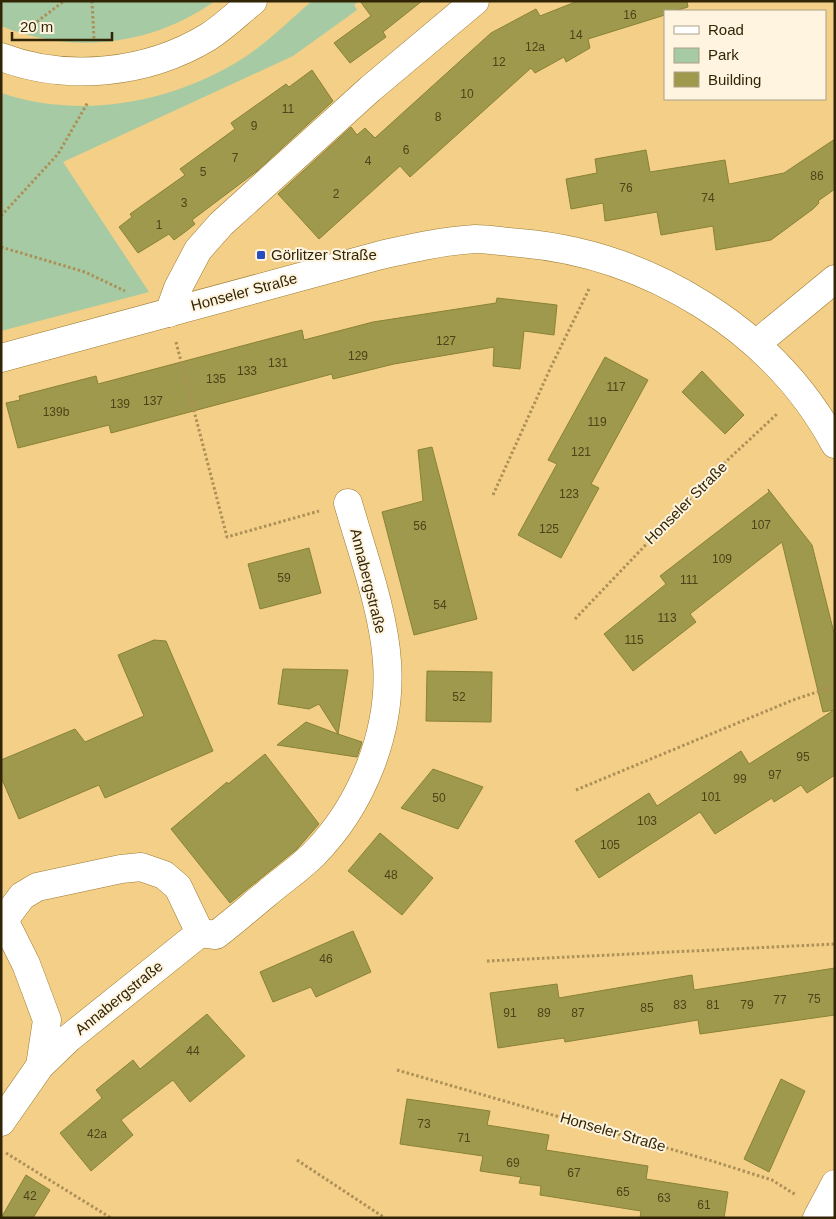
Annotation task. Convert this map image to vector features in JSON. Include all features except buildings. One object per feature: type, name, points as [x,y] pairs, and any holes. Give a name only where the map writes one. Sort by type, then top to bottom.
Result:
[{"type":"street","points":[[1,57],[27,66],[61,71],[95,72],[138,64],[182,50],[208,37],[253,1]]},
{"type":"street","points":[[169,313],[178,288],[198,250],[221,224],[370,89],[475,1]]},
{"type":"street","name":"Honseler Straße","points":[[1,358],[372,257],[427,245],[486,240],[553,246],[608,259],[673,287],[733,324],[756,344],[802,392],[835,444]]},
{"type":"street","points":[[756,344],[835,279]]},
{"type":"street","name":"Annabergstraße","points":[[1,1122],[40,1066],[69,1038],[200,933],[216,935],[220,932],[313,855],[335,828],[355,798],[371,766],[380,732],[386,698],[387,662],[379,619],[348,503]]},
{"type":"street","name":"Annabergstraße","points":[[40,1066],[47,1020],[26,964],[4,920],[22,896],[37,887],[121,869],[141,867],[164,875],[178,886],[200,933]]},
{"type":"street","points":[[819,1214],[835,1184]]},
{"type":"path","points":[[22,33],[64,1]]},
{"type":"path","points":[[1,216],[58,154],[87,106],[95,72],[92,1]]},
{"type":"path","points":[[1,247],[85,272],[126,292]]},
{"type":"path","points":[[493,495],[577,312],[608,259]]},
{"type":"path","points":[[169,313],[227,537],[348,503]]},
{"type":"path","name":"Honseler Straße","points":[[574,619],[719,468],[802,392]]},
{"type":"path","points":[[576,790],[793,700],[835,686]]},
{"type":"path","points":[[487,961],[835,944]]},
{"type":"path","name":"Honseler Straße","points":[[396,1070],[772,1180],[819,1214]]},
{"type":"path","points":[[1,1150],[111,1218]]},
{"type":"path","points":[[297,1160],[385,1218]]},
{"type":"green space","points":[[1,1],[215,1],[165,28],[111,41],[83,43],[56,41],[28,35],[1,26]]},
{"type":"green space","points":[[312,1],[360,1],[354,5],[357,10],[293,56],[63,162],[149,292],[1,331],[1,93],[32,101],[63,105],[95,106],[158,96],[188,86],[217,73],[245,57]]},
{"type":"place","name":"Görlitzer Straße","points":[[261,255]]}]
